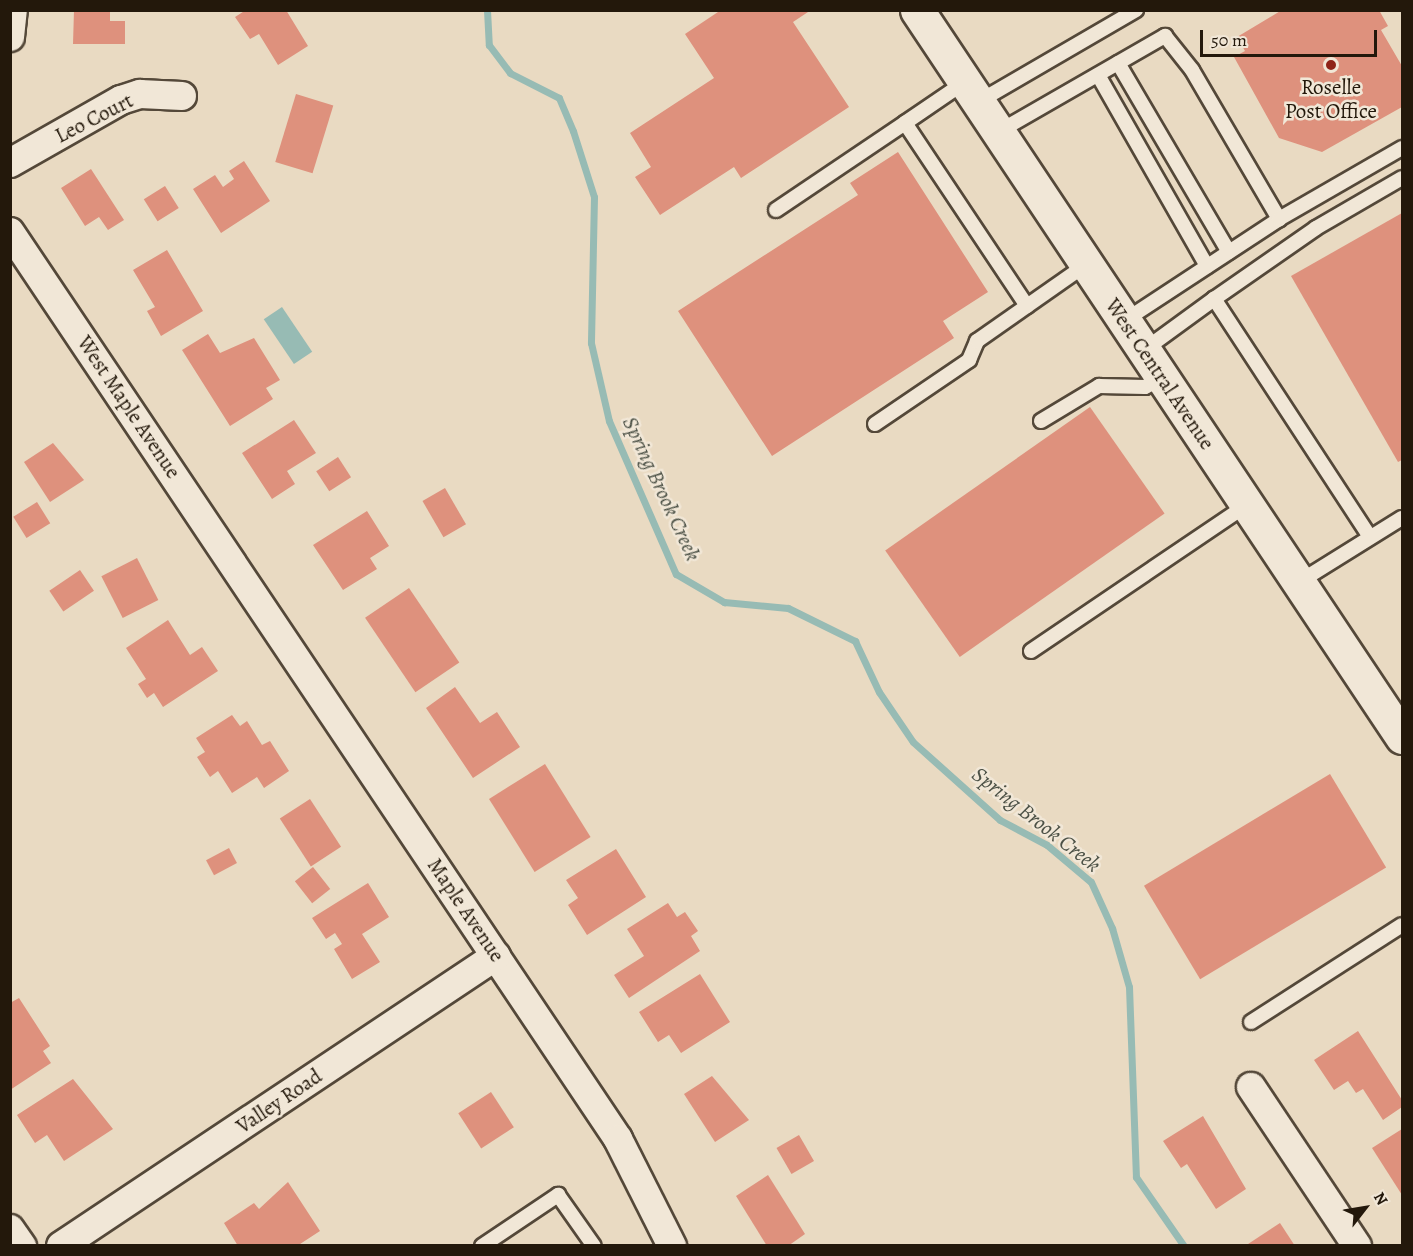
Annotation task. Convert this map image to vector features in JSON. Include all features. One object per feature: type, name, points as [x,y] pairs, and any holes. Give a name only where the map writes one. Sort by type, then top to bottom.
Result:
[{"type":"street","points":[[10,37],[13,10]]},
{"type":"street","name":"West Central Avenue","points":[[917,10],[1402,737]]},
{"type":"street","name":"Leo Court","points":[[10,163],[121,100],[140,94],[183,96]]},
{"type":"street","name":"West Maple Avenue","points":[[10,232],[248,582]]},
{"type":"street","name":"Maple Avenue","points":[[248,582],[618,1139],[672,1245]]},
{"type":"street","name":"Valley Road","points":[[61,1245],[496,956]]},
{"type":"street","points":[[1251,1087],[1357,1245]]},
{"type":"street","points":[[10,1229],[22,1245]]},
{"type":"lane","points":[[776,210],[905,123],[1136,10]]},
{"type":"lane","points":[[998,132],[1166,36],[1192,70],[1279,219]]},
{"type":"lane","points":[[1118,63],[1229,252]]},
{"type":"lane","points":[[1098,75],[1207,266]]},
{"type":"lane","points":[[905,123],[1027,306]]},
{"type":"lane","points":[[1124,321],[1279,219],[1402,148]]},
{"type":"lane","points":[[1144,350],[1316,228],[1402,178]]},
{"type":"lane","points":[[874,424],[969,360],[977,341],[1087,264]]},
{"type":"lane","points":[[1214,299],[1370,537]]},
{"type":"lane","points":[[1041,421],[1099,386],[1145,387],[1162,378]]},
{"type":"lane","points":[[1031,651],[1247,504]]},
{"type":"lane","points":[[1299,582],[1402,518]]},
{"type":"lane","points":[[1251,1022],[1402,925]]},
{"type":"lane","points":[[482,1245],[558,1196],[594,1245]]},
{"type":"water","points":[[282,307],[312,352],[294,364],[264,319]]},
{"type":"building","points":[[74,10],[110,10],[110,21],[125,21],[125,44],[73,44]]},
{"type":"building","points":[[246,10],[286,10],[308,46],[278,65],[259,34],[250,39],[235,17]]},
{"type":"building","points":[[721,10],[811,10],[793,22],[849,107],[741,178],[734,167],[660,215],[635,177],[651,167],[630,133],[714,78],[685,34]]},
{"type":"building","points":[[1282,10],[1379,10],[1388,26],[1381,30],[1402,66],[1402,107],[1322,152],[1279,138],[1234,57],[1245,51],[1237,37]]},
{"type":"building","points":[[296,94],[333,105],[313,173],[275,162]]},
{"type":"building","points":[[898,152],[988,292],[943,321],[954,338],[772,456],[678,311],[858,195],[850,183]]},
{"type":"building","points":[[244,161],[270,201],[221,233],[193,189],[215,175],[223,187],[234,179],[229,171]]},
{"type":"building","points":[[91,169],[124,220],[108,230],[99,217],[85,226],[61,188]]},
{"type":"building","points":[[165,186],[179,208],[158,221],[144,199]]},
{"type":"building","points":[[1402,213],[1402,460],[1398,462],[1291,276]]},
{"type":"building","points":[[167,250],[203,311],[161,336],[147,311],[155,307],[133,270]]},
{"type":"building","points":[[208,334],[220,353],[254,338],[280,380],[266,388],[273,399],[230,426],[182,350]]},
{"type":"building","points":[[1090,407],[1165,513],[960,657],[885,550]]},
{"type":"building","points":[[294,420],[316,453],[287,471],[295,484],[272,499],[242,453]]},
{"type":"building","points":[[53,443],[84,480],[50,502],[24,462]]},
{"type":"building","points":[[338,457],[351,477],[329,491],[316,471]]},
{"type":"building","points":[[445,488],[466,524],[443,537],[422,501]]},
{"type":"building","points":[[37,502],[50,523],[27,538],[13,517]]},
{"type":"building","points":[[367,511],[389,546],[370,558],[377,569],[343,590],[313,545]]},
{"type":"building","points":[[137,558],[158,600],[123,618],[101,576]]},
{"type":"building","points":[[80,570],[94,591],[63,611],[49,591]]},
{"type":"building","points":[[409,588],[459,663],[415,692],[365,618]]},
{"type":"building","points":[[168,620],[190,655],[202,647],[218,671],[163,707],[154,693],[147,698],[138,684],[146,679],[126,648]]},
{"type":"building","points":[[455,687],[480,723],[497,712],[520,747],[473,778],[426,708]]},
{"type":"building","points":[[232,715],[240,726],[247,721],[262,745],[270,741],[289,771],[264,788],[257,777],[232,793],[218,771],[210,777],[197,757],[205,752],[196,738]]},
{"type":"building","points":[[545,764],[591,837],[535,872],[489,799]]},
{"type":"building","points":[[1330,774],[1386,867],[1200,979],[1144,886]]},
{"type":"building","points":[[310,799],[341,847],[311,866],[280,819]]},
{"type":"building","points":[[229,848],[237,863],[214,875],[206,860]]},
{"type":"building","points":[[616,849],[646,897],[587,935],[568,905],[578,898],[566,880]]},
{"type":"building","points":[[313,867],[330,889],[312,903],[295,881]]},
{"type":"building","points":[[368,883],[389,917],[362,934],[380,962],[352,979],[334,949],[342,944],[335,933],[326,939],[312,918]]},
{"type":"building","points":[[668,903],[677,917],[685,912],[698,931],[691,936],[700,951],[629,998],[614,975],[644,956],[627,929]]},
{"type":"building","points":[[700,974],[730,1022],[681,1053],[669,1035],[658,1042],[639,1012]]},
{"type":"building","points":[[19,998],[50,1046],[43,1051],[51,1063],[10,1090],[10,1003]]},
{"type":"building","points":[[1358,1031],[1402,1100],[1402,1107],[1383,1120],[1363,1089],[1356,1093],[1348,1081],[1334,1090],[1314,1060]]},
{"type":"building","points":[[712,1076],[749,1120],[715,1142],[684,1094]]},
{"type":"building","points":[[73,1079],[113,1129],[64,1161],[47,1135],[35,1143],[17,1115]]},
{"type":"building","points":[[491,1092],[514,1127],[481,1148],[458,1113]]},
{"type":"building","points":[[1203,1116],[1246,1189],[1216,1209],[1187,1164],[1181,1168],[1163,1141]]},
{"type":"building","points":[[1402,1129],[1402,1195],[1372,1148]]},
{"type":"building","points":[[799,1135],[814,1161],[791,1174],[776,1148]]},
{"type":"building","points":[[768,1175],[805,1234],[788,1246],[767,1246],[736,1196]]},
{"type":"building","points":[[288,1182],[320,1231],[297,1246],[238,1246],[224,1223],[254,1203],[259,1209]]},
{"type":"building","points":[[1280,1223],[1295,1246],[1245,1246]]},
{"type":"waterway","name":"Spring Brook Creek","points":[[487,10],[489,45],[510,73],[559,98],[573,131],[594,197],[591,343],[609,421],[676,574],[724,602],[788,608],[855,641],[879,692],[913,742],[1000,820],[1047,845],[1091,882],[1112,928],[1129,987],[1136,1177],[1184,1246]]},
{"type":"place","name":"Roselle Post Office","points":[[1331,65]]}]
